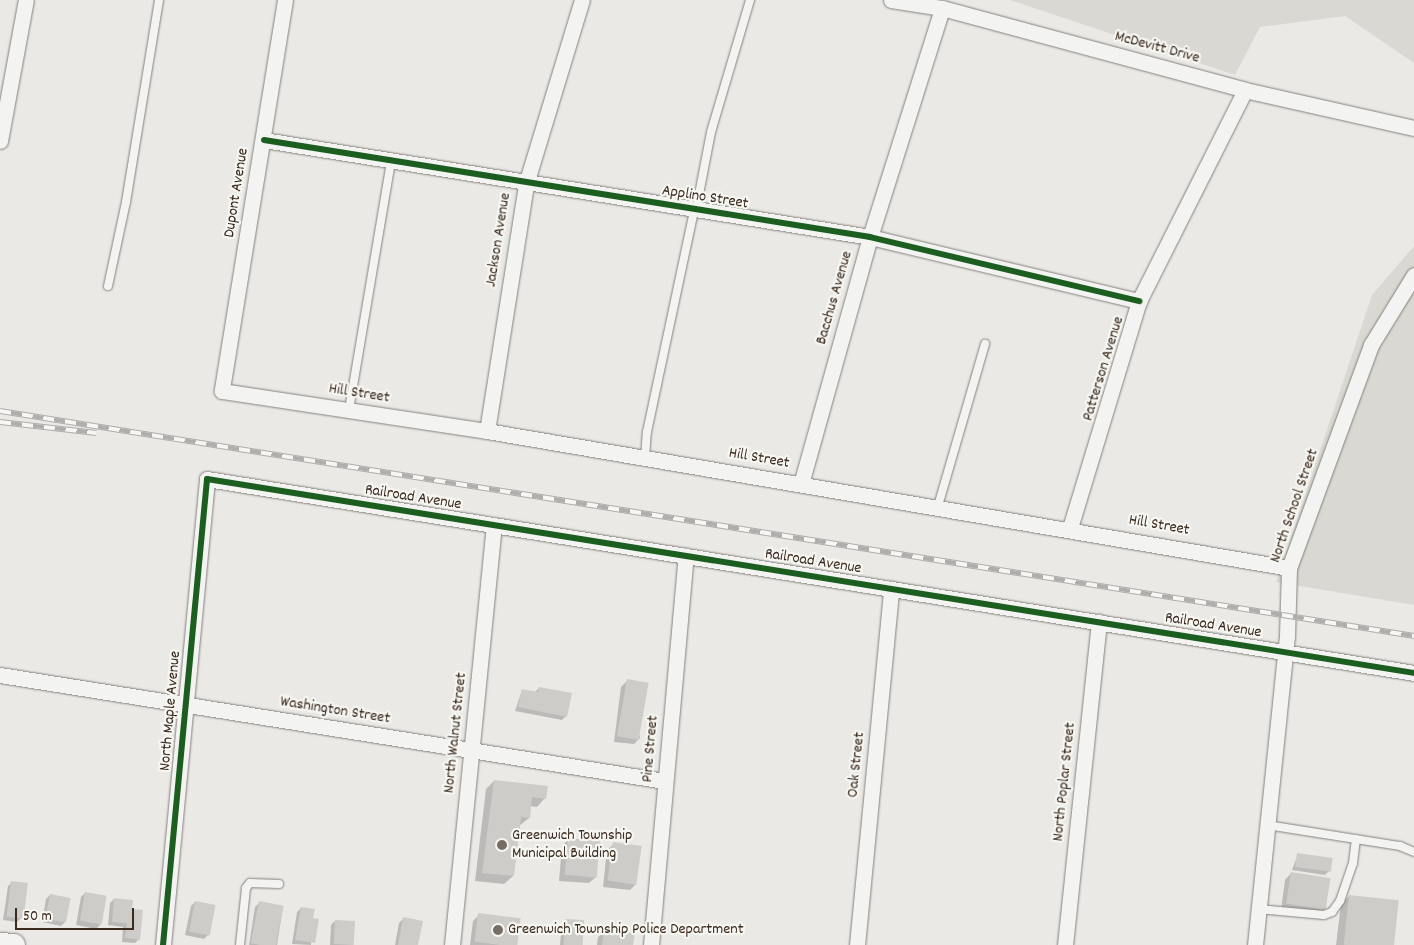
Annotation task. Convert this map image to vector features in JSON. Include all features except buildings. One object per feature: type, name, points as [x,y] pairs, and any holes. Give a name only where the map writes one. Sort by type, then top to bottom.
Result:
[{"type":"main road","points":[[0,944],[14,945]]},
{"type":"street","points":[[0,141],[26,0]]},
{"type":"street","name":"Dupont Avenue","points":[[222,391],[264,140],[285,0]]},
{"type":"street","name":"Jackson Avenue","points":[[487,431],[526,184],[582,0]]},
{"type":"street","name":"McDevitt Drive","points":[[891,0],[942,8],[1245,90],[1414,128]]},
{"type":"street","name":"Bacchus Avenue","points":[[801,484],[870,237],[942,8]]},
{"type":"street","name":"Patterson Avenue","points":[[1070,528],[1139,301],[1245,90]]},
{"type":"street","name":"Applino Street","points":[[264,140],[526,184],[870,237],[1139,301]]},
{"type":"street","name":"North School Street","points":[[1255,945],[1285,652],[1289,568],[1371,345],[1414,275]]},
{"type":"street","name":"Hill Street","points":[[222,391],[487,431],[1070,528],[1289,568]]},
{"type":"street","name":"Railroad Avenue","points":[[208,479],[1414,672]]},
{"type":"street","name":"North Maple Avenue","points":[[162,945],[208,479]]},
{"type":"street","name":"North Walnut Street","points":[[452,945],[494,525]]},
{"type":"street","name":"Pine Street","points":[[651,945],[686,556]]},
{"type":"street","name":"Oak Street","points":[[857,945],[892,589]]},
{"type":"street","name":"North Poplar Street","points":[[1065,945],[1099,622]]},
{"type":"street","name":"Washington Street","points":[[0,675],[665,781]]},
{"type":"lane","points":[[108,286],[126,202],[159,0]]},
{"type":"lane","points":[[644,458],[647,432],[711,132],[750,0]]},
{"type":"lane","points":[[349,410],[392,161]]},
{"type":"lane","points":[[938,506],[985,344]]},
{"type":"lane","points":[[1267,825],[1400,846],[1414,852]]},
{"type":"lane","points":[[1258,909],[1324,915],[1332,912],[1340,901],[1353,863],[1356,839]]},
{"type":"lane","points":[[240,945],[246,888],[250,883],[279,884]]},
{"type":"shaded area","points":[[1010,0],[1414,0],[1414,63],[1345,16],[1260,27],[1235,75]]},
{"type":"shaded area","points":[[1414,246],[1414,605],[1276,582],[1372,295]]},
{"type":"railway","points":[[0,411],[1414,636]]},
{"type":"railway","points":[[0,422],[96,433]]},
{"type":"cycle path","points":[[264,140],[870,237],[1139,301]]},
{"type":"cycle path","points":[[163,945],[207,479],[1414,673]]},
{"type":"place","name":"Greenwich Township Municipal Building","points":[[502,845]]},
{"type":"place","name":"Greenwich Township Police Department","points":[[498,930]]}]
